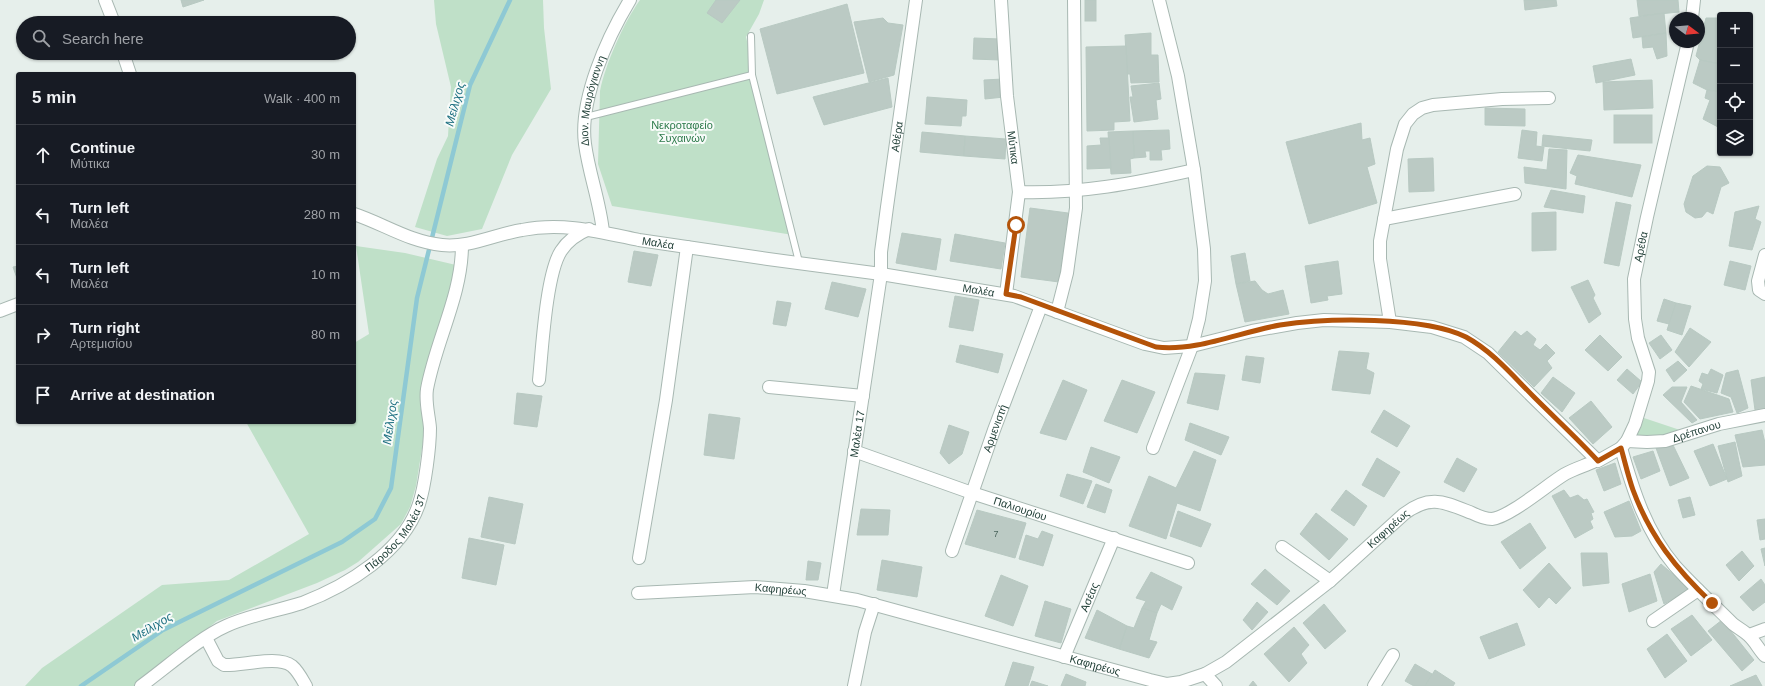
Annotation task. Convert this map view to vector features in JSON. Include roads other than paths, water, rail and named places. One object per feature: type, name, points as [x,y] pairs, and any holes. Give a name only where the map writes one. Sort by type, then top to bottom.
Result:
[{"type":"street","points":[[105,0],[111,16]]},
{"type":"street","name":"Διον. Μαυρόγιαννη","points":[[603,232],[602,220],[590,171],[585,142],[588,97],[598,68],[615,28],[630,0]]},
{"type":"street","name":"Αθέρα","points":[[881,274],[881,252],[886,207],[916,0]]},
{"type":"street","name":"Μύτικα","points":[[1001,0],[1007,96],[1019,192],[1006,294]]},
{"type":"street","points":[[1057,312],[1071,251],[1077,190],[1074,0]]},
{"type":"street","points":[[1153,448],[1192,346],[1200,314],[1205,281],[1204,249],[1194,170],[1178,76],[1159,0]]},
{"type":"street","points":[[1693,12],[1694,0]]},
{"type":"street","name":"Αρέθα","points":[[1624,444],[1643,402],[1649,375],[1635,319],[1633,288],[1635,271],[1687,48]]},
{"type":"street","points":[[125,60],[129,72]]},
{"type":"street","points":[[1390,322],[1380,259],[1380,240],[1401,134],[1405,124],[1413,114],[1433,104],[1502,99],[1550,98]]},
{"type":"street","points":[[1019,192],[1077,190],[1138,182],[1194,170]]},
{"type":"street","points":[[1384,219],[1515,194]]},
{"type":"street","name":"Μαλέα","points":[[356,215],[421,241],[440,245],[462,244],[528,229],[552,227],[589,229],[639,240],[881,274],[1006,294],[1021,297],[1057,312],[1156,347],[1177,348],[1192,346],[1252,331],[1297,323],[1344,320],[1390,322],[1432,327],[1457,334],[1476,343],[1506,369],[1594,456]]},
{"type":"street","points":[[539,380],[549,294],[555,266],[560,252],[567,242],[578,234],[589,229]]},
{"type":"street","name":"Πάροδος Μαλέα 37","points":[[142,686],[206,638],[226,626],[311,599],[354,577],[387,551],[408,529],[423,492],[430,430],[426,399],[430,376],[457,287],[462,259],[462,244]]},
{"type":"street","points":[[639,558],[666,400],[687,247]]},
{"type":"street","points":[[1765,255],[1758,284],[1760,291],[1765,294]]},
{"type":"street","name":"Μαλέα 17","points":[[833,595],[881,274]]},
{"type":"street","points":[[0,312],[16,305]]},
{"type":"street","name":"Αρμενιστή","points":[[952,552],[994,430],[1041,306]]},
{"type":"street","points":[[769,387],[863,396]]},
{"type":"street","name":"Δρέπανου","points":[[1624,444],[1665,441],[1719,424],[1765,415]]},
{"type":"street","points":[[1594,456],[1598,461],[1624,444],[1633,490],[1654,536],[1675,566],[1735,625],[1749,635],[1765,656]]},
{"type":"street","name":"Παλιουρίου","points":[[854,450],[972,492],[1114,538],[1188,564]]},
{"type":"street","name":"Καφηρέως","points":[[638,593],[755,587],[833,595],[874,604],[1167,685],[1189,680],[1205,674],[1242,651],[1330,581],[1404,514],[1420,504],[1431,501],[1441,501],[1486,518],[1496,518],[1508,513],[1567,473],[1593,462],[1594,456]]},
{"type":"street","name":"Ασέας","points":[[1064,656],[1114,538]]},
{"type":"street","points":[[1282,547],[1330,581]]},
{"type":"street","points":[[1654,621],[1698,590]]},
{"type":"street","points":[[854,686],[865,632],[874,604]]},
{"type":"street","points":[[1749,635],[1765,629]]},
{"type":"street","points":[[206,638],[218,661],[224,665],[286,662],[293,666],[306,686]]},
{"type":"street","points":[[1374,686],[1393,655]]},
{"type":"street","points":[[1205,674],[1216,686]]},
{"type":"lane","points":[[750,36],[752,75],[799,262]]},
{"type":"lane","points":[[586,117],[752,75]]},
{"type":"waterway","name":"Μείλιχος","points":[[81,686],[163,630],[342,542],[375,519],[391,488],[417,298],[470,85],[510,0]]},
{"type":"park label","name":"Νεκροταφείο Συχαινών","points":[[682,131]]}]
